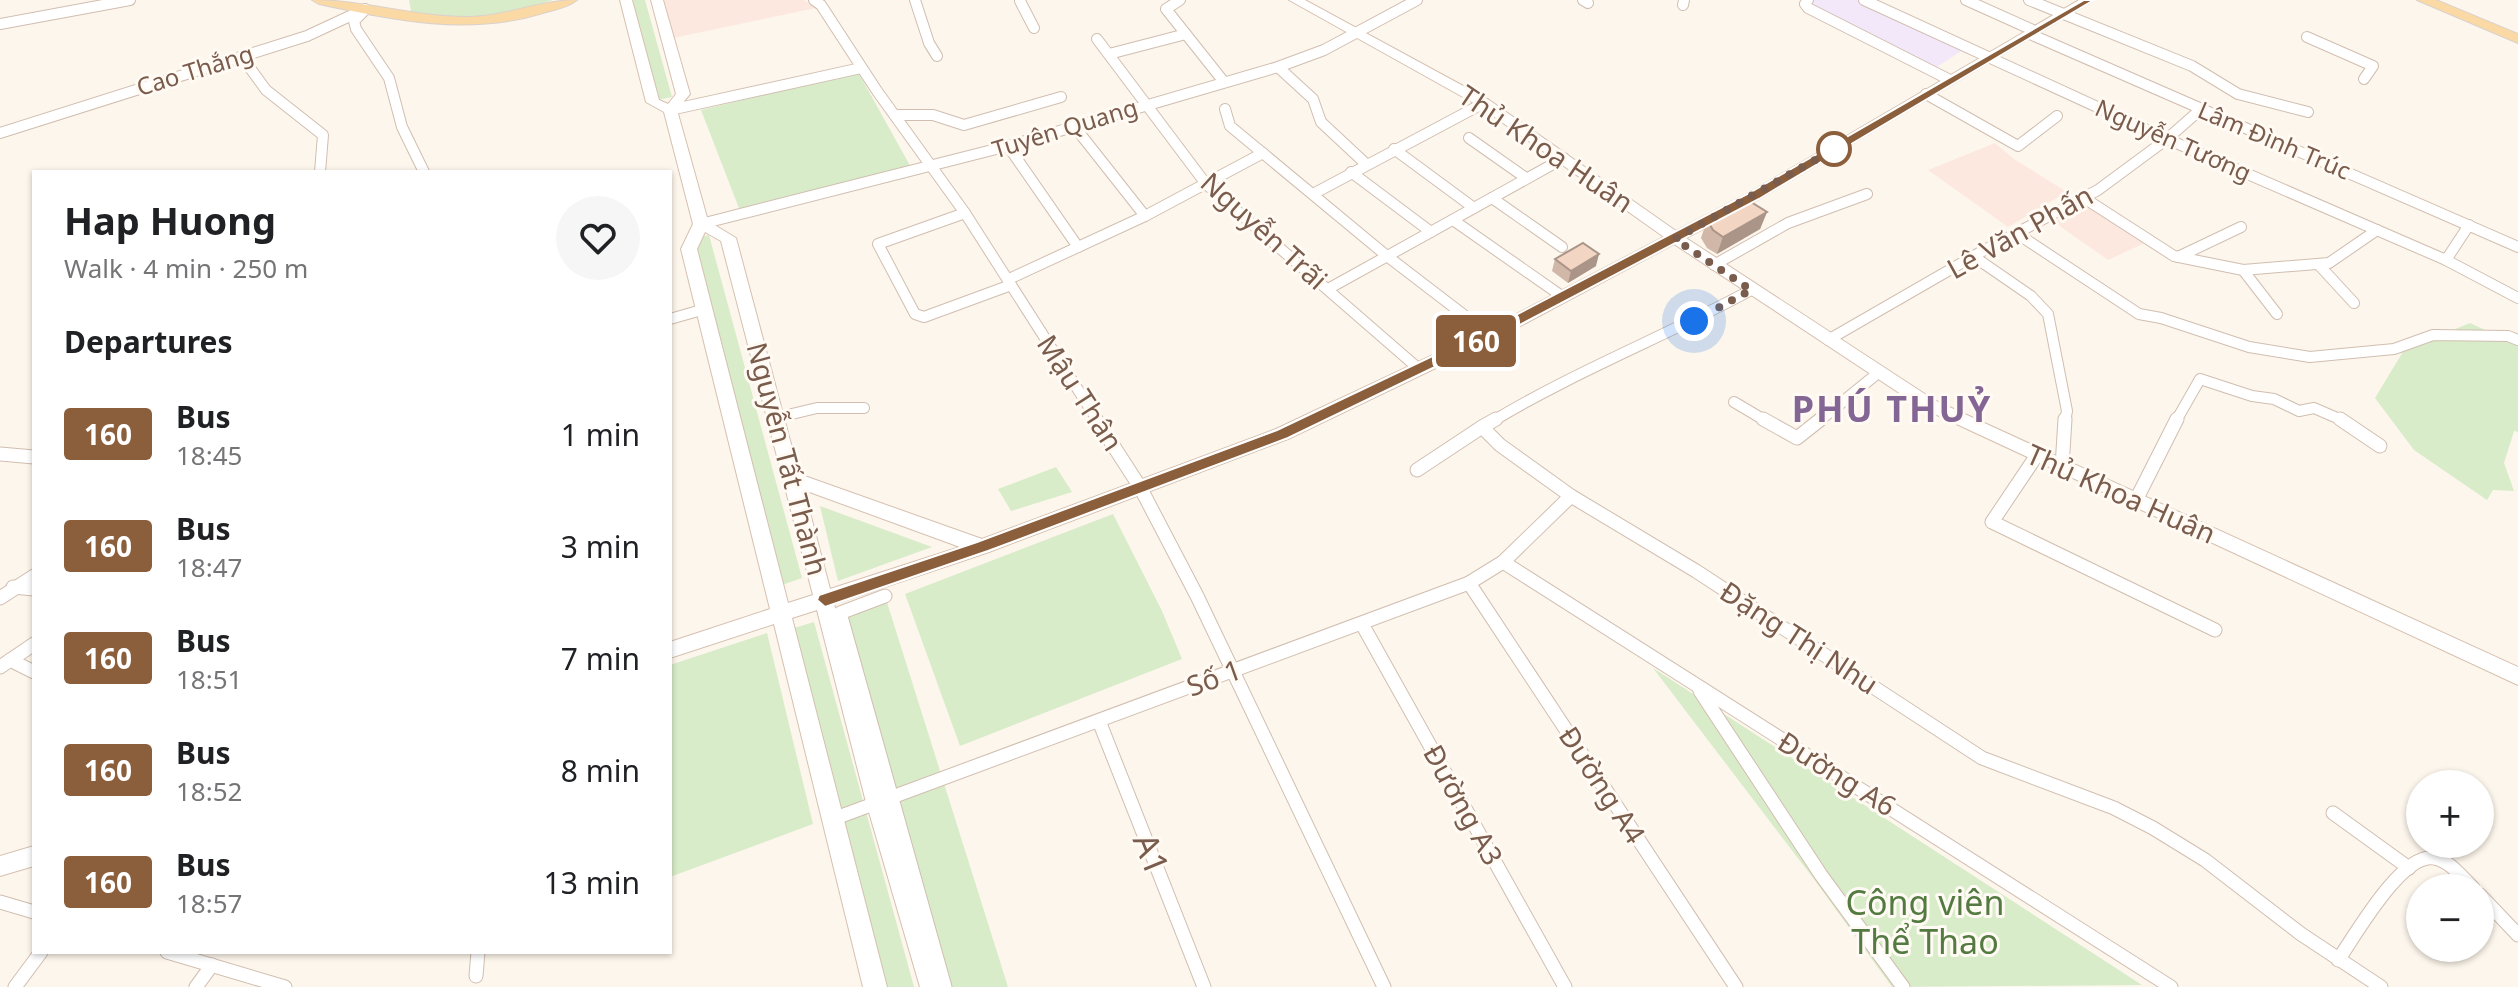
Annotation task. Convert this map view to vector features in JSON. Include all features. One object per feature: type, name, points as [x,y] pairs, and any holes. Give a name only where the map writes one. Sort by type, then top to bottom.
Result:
[{"type":"main road","points":[[319,0],[426,21],[466,23],[504,20],[570,0]]},
{"type":"main road","name":"Cao Thắng","points":[[365,9],[387,0]]},
{"type":"main road","points":[[2424,0],[2518,39]]},
{"type":"main road","points":[[2452,0],[2518,27]]},
{"type":"street","points":[[0,24],[130,0]]},
{"type":"street","name":"Nguyễn Tất Thành","points":[[626,0],[653,102],[670,110],[701,224],[689,249],[875,987]]},
{"type":"street","name":"Nguyễn Tất Thành","points":[[657,0],[683,94],[670,110]]},
{"type":"street","name":"Mậu Thân","points":[[814,0],[821,5],[861,68],[965,213],[1140,487],[1384,987]]},
{"type":"street","points":[[915,0],[929,43],[937,56]]},
{"type":"street","points":[[1008,4],[1021,0],[1034,28]]},
{"type":"street","points":[[1180,0],[1166,9],[1224,82]]},
{"type":"street","name":"Thủ Khoa Huân","points":[[1295,0],[1484,103],[1751,290],[1878,373],[1966,424],[2518,676]]},
{"type":"street","name":"Tuyên Quang","points":[[701,224],[934,167],[1278,67],[1324,50],[1417,0]]},
{"type":"street","points":[[1808,0],[1805,4],[1808,8],[1950,80]]},
{"type":"street","name":"Nguyễn Tương","points":[[1864,0],[2167,139],[2446,260],[2518,298]]},
{"type":"street","name":"Lâm Đình Trúc","points":[[1966,0],[2201,109],[2518,247]]},
{"type":"street","points":[[1984,8],[1994,0]]},
{"type":"street","points":[[2029,0],[2192,66],[2238,94],[2308,112]]},
{"type":"street","points":[[672,649],[982,547],[1282,434],[1490,335],[1675,239],[1763,191],[2088,0]]},
{"type":"street","points":[[365,9],[354,21],[356,29],[389,78],[402,127],[423,170]]},
{"type":"street","name":"Cao Thắng","points":[[0,133],[242,57],[330,27],[365,9]]},
{"type":"street","points":[[1109,54],[1186,34]]},
{"type":"street","points":[[2307,37],[2373,66],[2374,69],[2364,79]]},
{"type":"street","name":"Nguyễn Trãi","points":[[1097,39],[1206,184],[1419,369]]},
{"type":"street","points":[[242,57],[256,81],[277,97],[296,118],[324,136],[320,170]]},
{"type":"street","points":[[1278,67],[1313,99],[1321,122],[1366,164]]},
{"type":"street","points":[[670,110],[861,68]]},
{"type":"street","points":[[1926,94],[2018,146],[2057,116]]},
{"type":"street","points":[[895,115],[933,115],[964,125],[1061,97]]},
{"type":"street","points":[[1313,194],[1484,103]]},
{"type":"street","points":[[1225,109],[1228,123],[1263,153],[1387,256],[1490,335]]},
{"type":"street","name":"Lê Văn Phấn","points":[[1828,340],[1973,256],[2119,177],[2201,109]]},
{"type":"street","points":[[1074,126],[1145,216]]},
{"type":"street","points":[[1469,138],[1526,178]]},
{"type":"street","points":[[1008,146],[1078,247]]},
{"type":"street","points":[[1394,149],[1474,208]]},
{"type":"street","points":[[965,213],[878,244],[915,314],[924,317],[1010,282],[1145,216],[1206,184],[1211,178],[1263,153]]},
{"type":"street","points":[[1328,289],[1564,158]]},
{"type":"street","points":[[1351,172],[1431,232]]},
{"type":"street","points":[[1714,265],[1788,223],[1867,194]]},
{"type":"street","points":[[1492,198],[1562,247]]},
{"type":"street","points":[[2084,198],[2133,232],[2178,257],[2243,270],[2319,265],[2335,259],[2377,230]]},
{"type":"street","points":[[1453,220],[1563,297]]},
{"type":"street","name":"Nguyễn Tất Thành","points":[[701,224],[728,238],[825,600],[884,800],[932,987]]},
{"type":"street","points":[[2446,260],[2469,225]]},
{"type":"street","points":[[2178,257],[2241,227]]},
{"type":"street","points":[[2016,233],[2139,314],[2257,348],[2325,356],[2394,349],[2433,335],[2508,336],[2518,340]]},
{"type":"street","points":[[1973,256],[2031,296],[2048,314],[2067,411],[2062,467]]},
{"type":"street","points":[[2319,265],[2354,303]]},
{"type":"street","points":[[2243,270],[2277,314]]},
{"type":"street","points":[[1417,470],[1536,395],[1694,321],[1751,290]]},
{"type":"street","points":[[672,318],[705,309]]},
{"type":"street","points":[[1734,402],[1797,438],[1878,373]]},
{"type":"street","points":[[2136,500],[2169,432],[2200,379],[2252,396],[2274,399],[2299,411],[2314,408],[2324,411],[2363,432],[2380,446]]},
{"type":"street","points":[[775,418],[817,408],[864,408]]},
{"type":"street","name":"Đặng Thị Nhu","points":[[1482,427],[1500,445],[1571,496],[1696,571],[1982,758],[2114,808],[2166,836],[2205,860],[2338,960],[2381,987]]},
{"type":"street","points":[[0,454],[32,457]]},
{"type":"street","points":[[2037,455],[1992,522],[2215,630]]},
{"type":"street","points":[[793,479],[982,547]]},
{"type":"street","name":"Số 1","points":[[833,819],[1469,583],[1503,562],[1571,496]]},
{"type":"street","name":"Đường A6","points":[[1503,562],[2171,987]]},
{"type":"street","points":[[0,598],[32,577]]},
{"type":"street","name":"Đường A4","points":[[1469,583],[1736,987]]},
{"type":"street","points":[[13,587],[32,589]]},
{"type":"street","points":[[885,596],[840,613],[884,800],[945,987]]},
{"type":"street","name":"Đường A3","points":[[1362,624],[1565,987]]},
{"type":"street","points":[[5,664],[32,645]]},
{"type":"street","points":[[5,664],[32,671]]},
{"type":"street","points":[[1697,685],[1821,875],[1903,987]]},
{"type":"street","name":"A1","points":[[1099,721],[1204,987]]},
{"type":"street","points":[[2333,813],[2409,868]]},
{"type":"street","points":[[0,866],[32,857]]},
{"type":"street","points":[[2338,960],[2399,873],[2432,857],[2459,874]]},
{"type":"street","points":[[0,902],[32,911]]},
{"type":"street","points":[[2494,910],[2518,935]]},
{"type":"street","points":[[15,987],[40,954]]},
{"type":"street","points":[[174,954],[285,987]]},
{"type":"street","points":[[476,976],[478,954]]},
{"type":"street","points":[[196,987],[212,965]]},
{"type":"shaded area","points":[[663,0],[804,0],[816,8],[673,38]]},
{"type":"shaded area","points":[[1808,0],[1858,0],[1963,50],[1932,70],[1803,3]]},
{"type":"shaded area","points":[[1995,143],[2014,159],[2067,192],[2008,227],[1928,170]]},
{"type":"shaded area","points":[[2087,201],[2147,242],[2108,260],[2054,222]]},
{"type":"green space","points":[[409,0],[553,0],[501,14],[464,18],[411,11]]},
{"type":"green space","points":[[629,0],[645,0],[672,97],[653,101]]},
{"type":"green space","points":[[858,72],[913,171],[742,216],[701,110]]},
{"type":"green space","points":[[709,235],[802,578],[782,585],[692,239]]},
{"type":"green space","points":[[2470,323],[2518,345],[2518,432],[2514,431],[2504,463],[2514,491],[2493,490],[2487,500],[2414,450],[2375,398],[2404,350]]},
{"type":"green space","points":[[1056,467],[1072,492],[1011,511],[998,489]]},
{"type":"green space","points":[[820,506],[932,547],[838,581]]},
{"type":"green space","points":[[1113,514],[1162,611],[1182,659],[960,746],[905,594]]},
{"type":"green space","points":[[885,596],[1008,987],[945,987],[840,613]]},
{"type":"green space","points":[[814,622],[914,987],[884,987],[794,628]]},
{"type":"green space","points":[[767,633],[813,824],[672,876],[672,664]]},
{"type":"green space","name":"Công viên Thể Thao","points":[[1653,668],[2142,985],[1892,987]]},
{"type":"building","points":[[1743,197],[1767,212],[1723,237],[1713,230],[1707,220],[1711,214]]},
{"type":"building","points":[[1583,243],[1599,254],[1571,271],[1555,259]]},
{"type":"bus line","name":"160","points":[[825,600],[982,547],[1282,434],[1490,335],[1675,239],[2088,0]]},
{"type":"district","name":"PHÚ THUỶ","points":[[1892,409]]},
{"type":"route","points":[[1694,321],[1751,290],[1675,239],[1838,147],[1834,149]]}]
